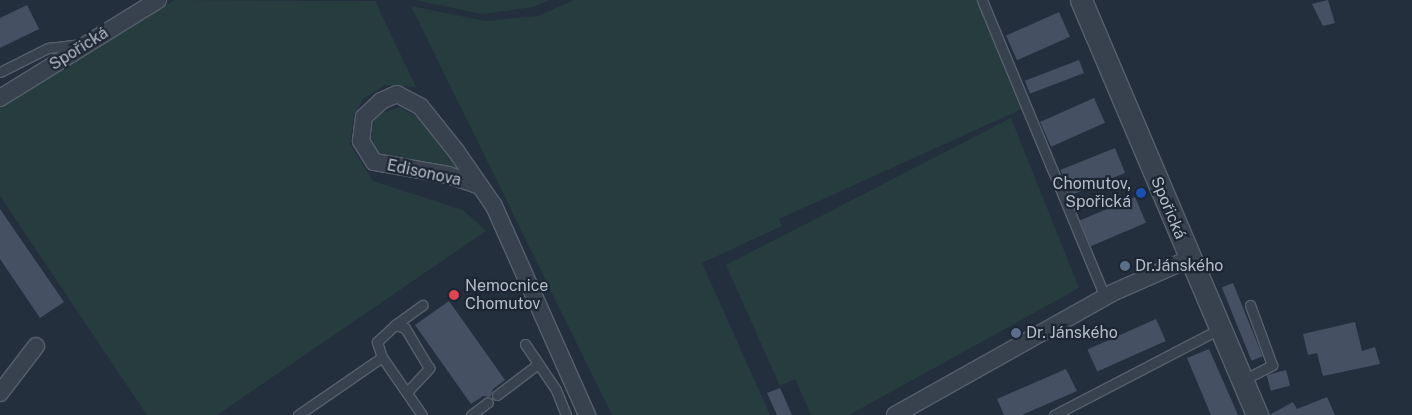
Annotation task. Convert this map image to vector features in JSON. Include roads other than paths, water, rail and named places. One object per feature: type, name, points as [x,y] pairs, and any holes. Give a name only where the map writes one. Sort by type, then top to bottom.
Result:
[{"type":"street","name":"Spořická","points":[[0,98],[158,0]]},
{"type":"street","name":"Spořická","points":[[1081,0],[1189,259],[1222,328],[1257,415]]},
{"type":"street","name":"Edisonova","points":[[480,186],[448,175],[374,162],[361,141],[364,117],[381,101],[397,94],[420,106],[480,186],[494,206],[587,415]]},
{"type":"street","points":[[895,415],[1105,297],[1189,259]]},
{"type":"street","points":[[0,393],[36,346]]},
{"type":"lane","points":[[982,0],[1105,297]]},
{"type":"lane","points":[[0,72],[48,48],[90,42]]},
{"type":"lane","points":[[422,415],[382,357],[378,342],[395,325],[423,305]]},
{"type":"lane","points":[[1243,380],[1272,365],[1250,305]]},
{"type":"lane","points":[[395,325],[405,328],[429,368],[407,392]]},
{"type":"lane","points":[[1054,415],[1222,328]]},
{"type":"lane","points":[[525,344],[566,415]]},
{"type":"lane","points":[[298,415],[382,357]]},
{"type":"lane","points":[[497,395],[538,364]]},
{"type":"lane","points":[[471,415],[488,402]]},
{"type":"place","name":"Chomutov, Spořická","points":[[1141,193]]},
{"type":"place","name":"Dr.Jánského","points":[[1125,266]]},
{"type":"place","name":"Nemocnice Chomutov","points":[[454,295]]},
{"type":"place","name":"Dr. Jánského","points":[[1016,333]]}]
